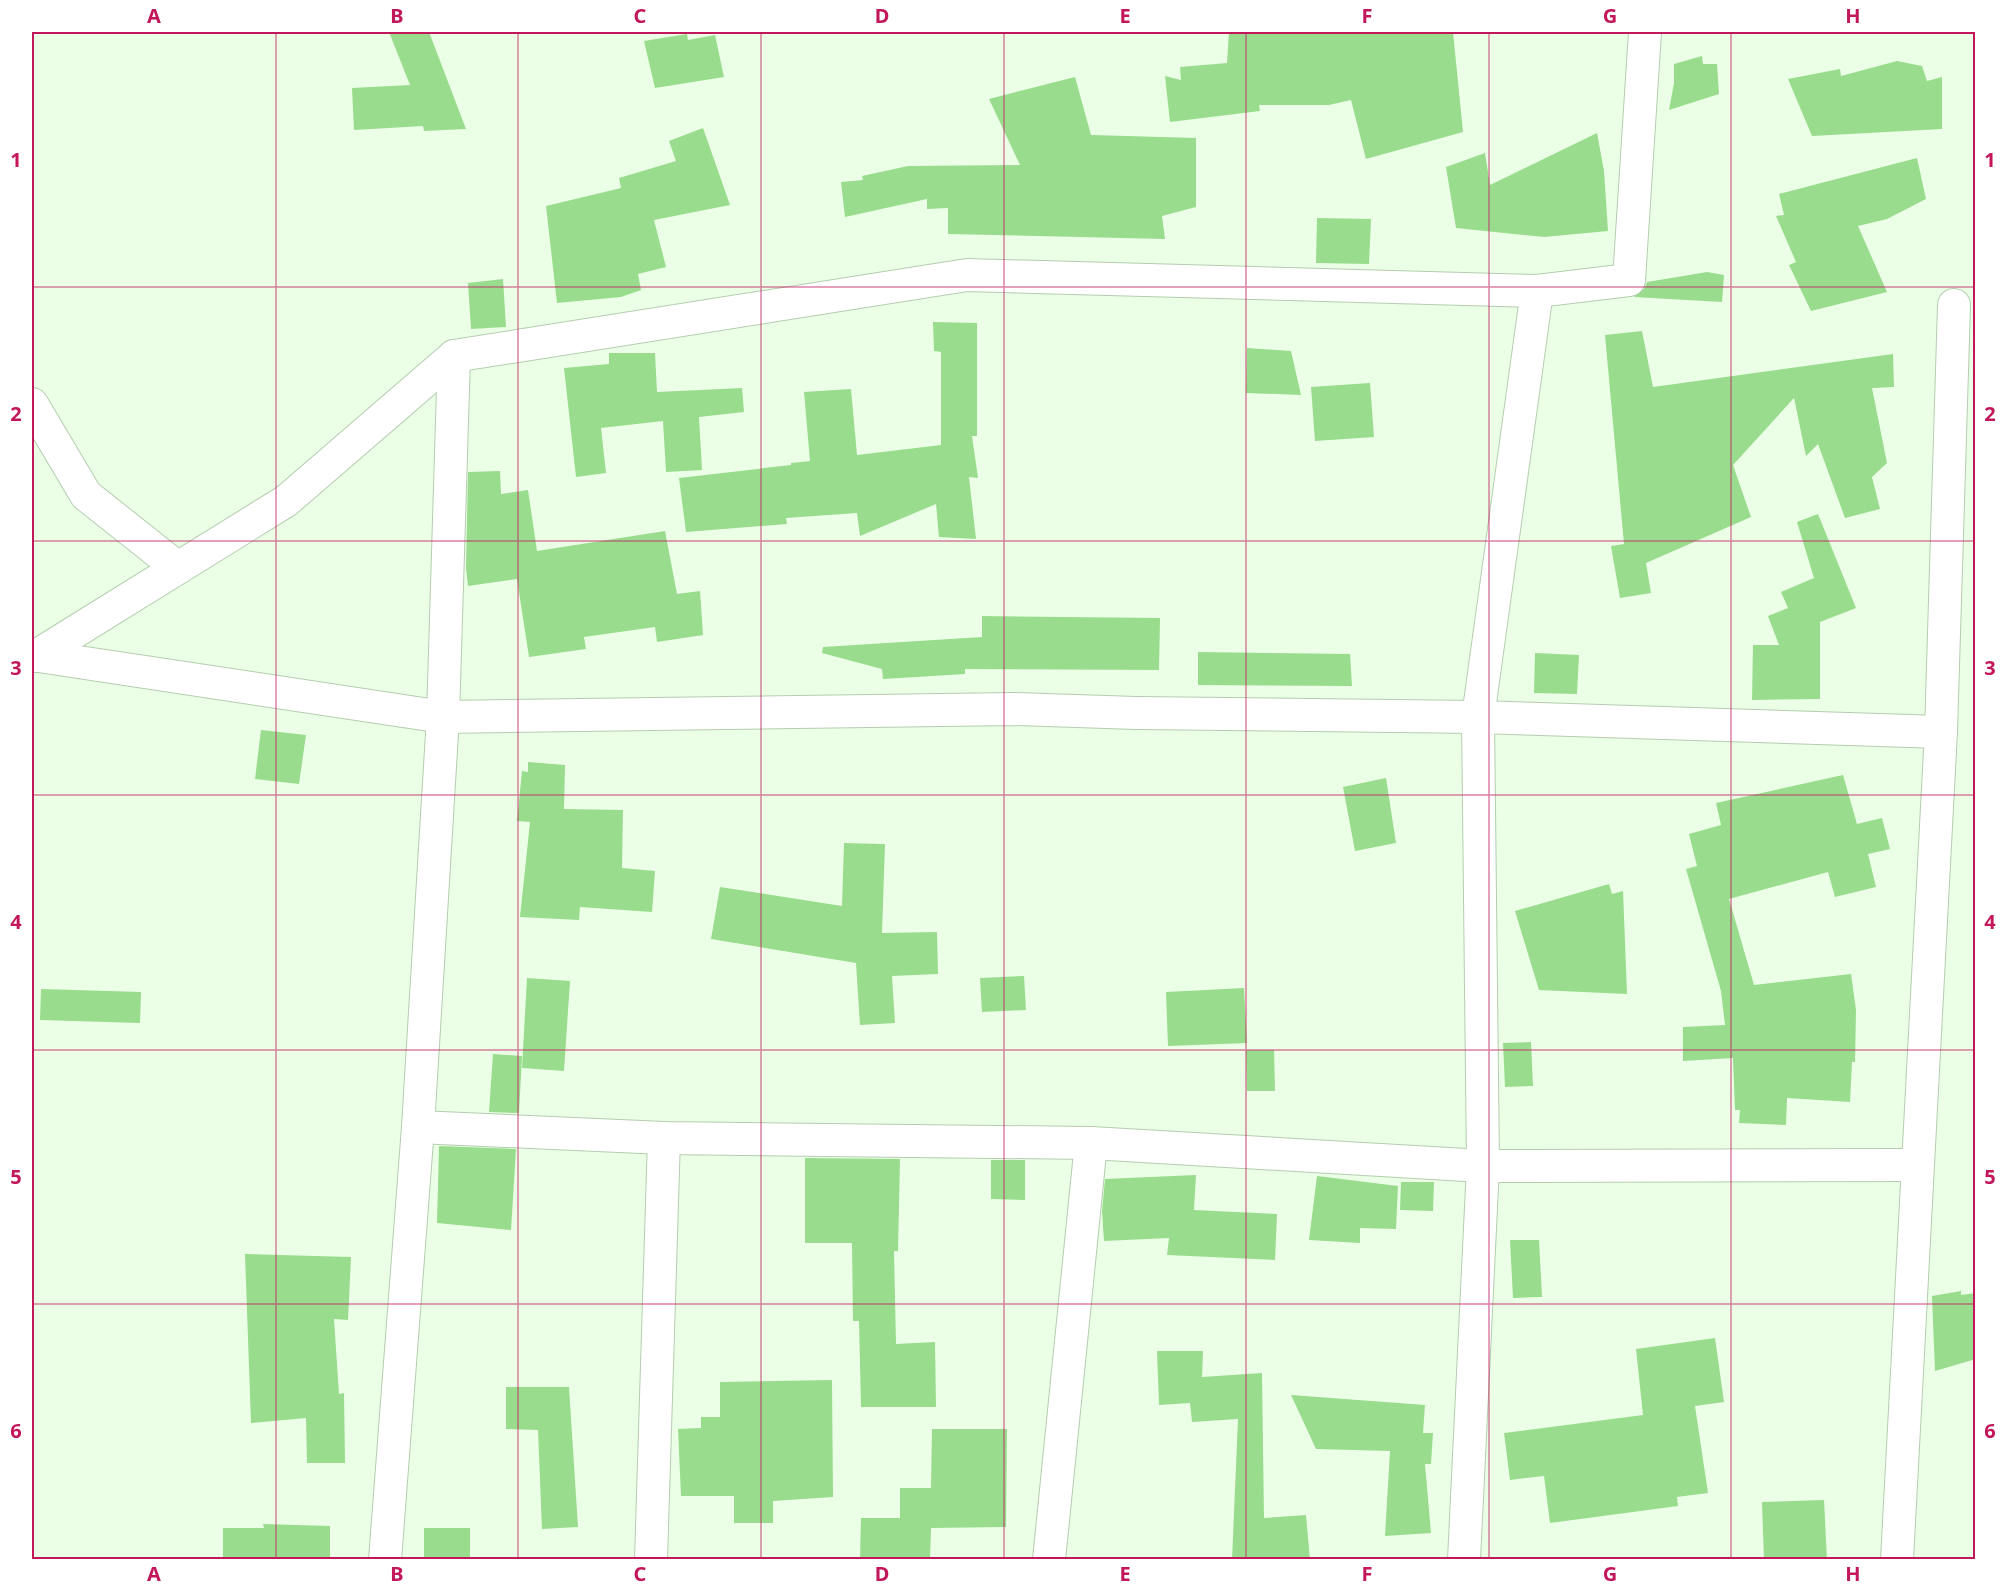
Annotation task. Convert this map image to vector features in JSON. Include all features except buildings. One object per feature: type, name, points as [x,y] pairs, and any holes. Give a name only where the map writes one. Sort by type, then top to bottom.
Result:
[{"type":"street","points":[[34,656],[286,501],[454,356],[968,275],[1537,291],[1629,280],[1645,32]]},
{"type":"street","points":[[1464,1560],[1483,1166],[1478,717],[1537,291]]},
{"type":"street","points":[[1897,1560],[1916,1165],[1941,732],[1954,305]]},
{"type":"street","points":[[385,1560],[418,1126],[443,717],[454,356]]},
{"type":"street","points":[[32,404],[86,495],[178,568]]},
{"type":"street","points":[[34,656],[443,717],[1013,709],[1136,713],[1478,717],[1941,732]]},
{"type":"street","points":[[418,1126],[664,1138],[1091,1143],[1483,1166],[1916,1165]]},
{"type":"street","points":[[651,1560],[664,1138]]},
{"type":"street","points":[[1049,1560],[1091,1143]]}]
